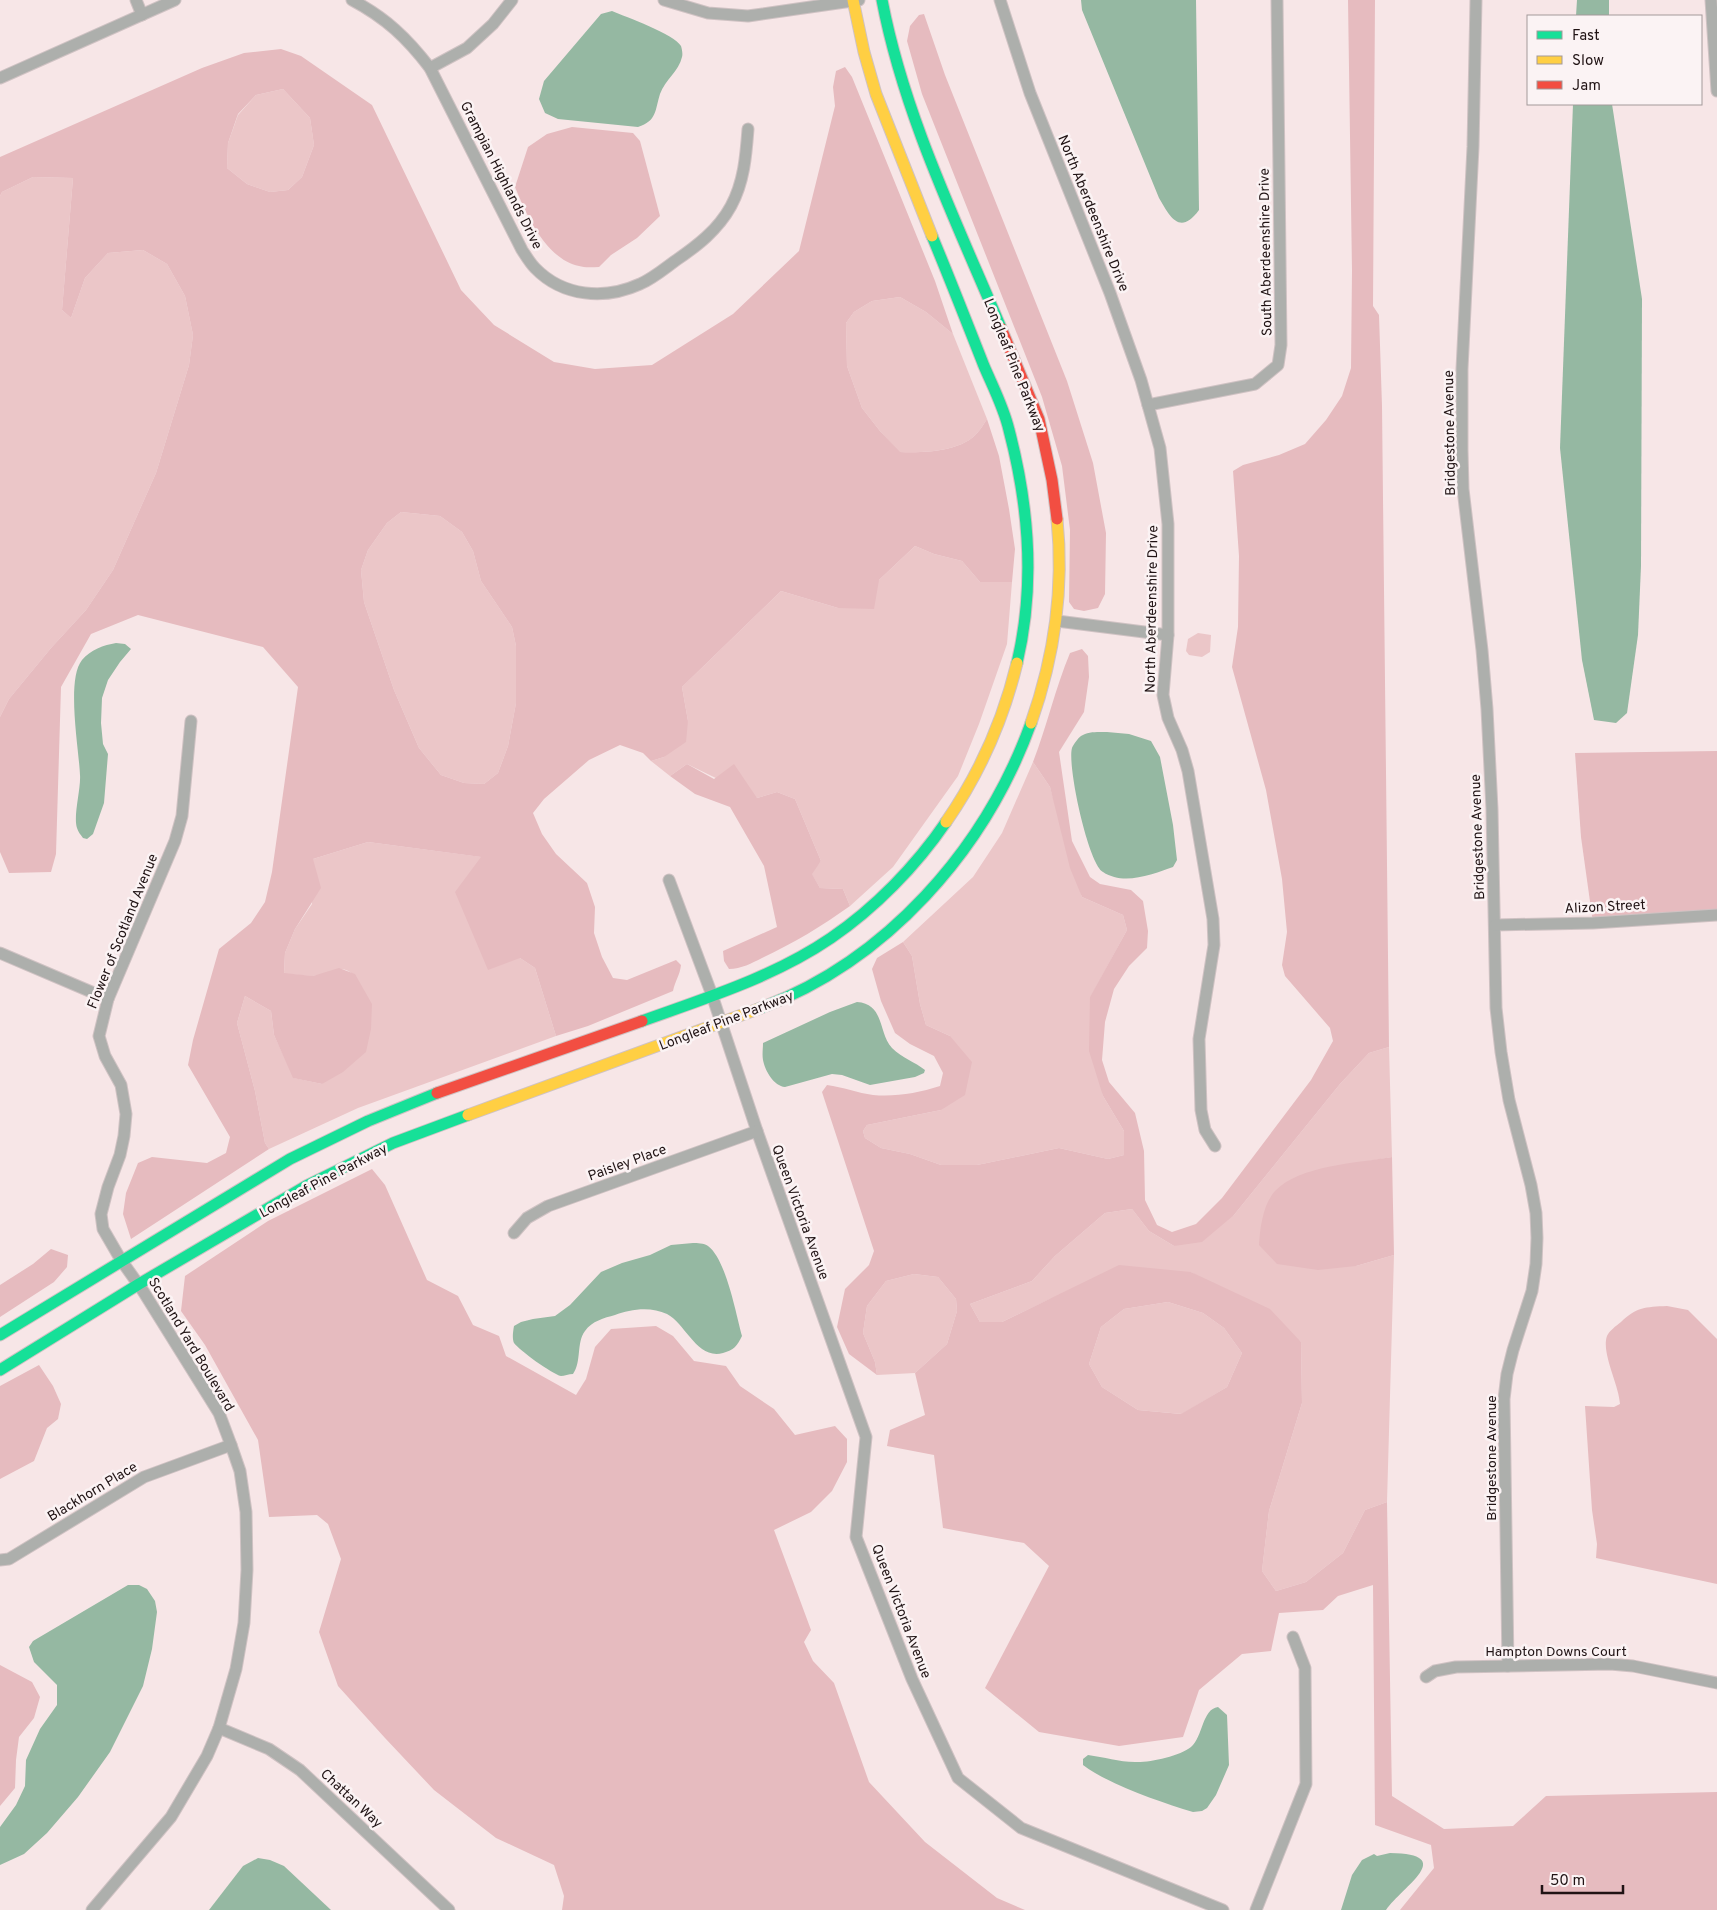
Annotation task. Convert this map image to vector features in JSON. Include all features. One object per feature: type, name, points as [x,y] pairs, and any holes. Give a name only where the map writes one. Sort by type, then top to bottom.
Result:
[{"type":"main road","name":"Longleaf Pine Parkway","points":[[0,1334],[290,1159],[380,1115],[712,995],[772,971],[832,938],[880,898],[917,859],[943,827],[972,782],[989,750],[1004,710],[1019,662],[1026,618],[1028,534],[1019,467],[1009,428],[876,94],[864,52],[855,0]]},
{"type":"main road","name":"Longleaf Pine Parkway","points":[[0,1370],[139,1284],[306,1186],[393,1144],[785,999],[842,966],[902,920],[968,845],[999,797],[1017,762],[1049,669],[1059,585],[1058,523],[1049,460],[1039,419],[902,86],[891,46],[882,0]]},
{"type":"street","points":[[136,0],[142,15]]},
{"type":"street","points":[[0,78],[175,0]]},
{"type":"street","name":"Grampian Highlands Drive","points":[[352,0],[369,9],[393,26],[411,44],[430,68],[522,250],[535,268],[551,281],[572,292],[616,293],[642,284],[701,243],[723,218],[731,206],[740,185],[746,158],[748,129]]},
{"type":"street","points":[[430,68],[467,48],[493,24],[512,0]]},
{"type":"street","points":[[664,0],[708,13],[748,16],[855,0]]},
{"type":"street","name":"North Aberdeenshire Drive","points":[[1000,0],[1030,93],[1113,302],[1141,380],[1160,448],[1168,524],[1168,635],[1163,695],[1168,718],[1182,750],[1188,771],[1213,919],[1214,945],[1199,1039],[1201,1110],[1205,1130],[1215,1146]]},
{"type":"street","name":"South Aberdeenshire Drive","points":[[1148,405],[1256,384],[1278,365],[1281,346],[1277,0]]},
{"type":"street","name":"Bridgestone Avenue","points":[[1476,0],[1474,148],[1462,370],[1463,489],[1487,709],[1492,809],[1495,982],[1501,1052],[1509,1100],[1531,1185],[1536,1213],[1537,1238],[1532,1291],[1513,1350],[1504,1399],[1508,1666]]},
{"type":"street","points":[[1711,0],[1717,91]]},
{"type":"street","points":[[1056,621],[1168,635]]},
{"type":"street","name":"Flower of Scotland Avenue","points":[[121,1260],[103,1229],[102,1214],[108,1187],[120,1154],[126,1114],[121,1085],[105,1056],[99,1036],[108,999],[174,841],[182,816],[191,722]]},
{"type":"street","name":"Queen Victoria Avenue","points":[[669,880],[712,995],[757,1131],[866,1437],[856,1537],[912,1680],[958,1778],[1021,1828],[1222,1910]]},
{"type":"street","name":"Alizon Street","points":[[1495,925],[1593,923],[1717,915]]},
{"type":"street","points":[[0,953],[108,999]]},
{"type":"street","name":"Paisley Place","points":[[514,1232],[527,1218],[548,1206],[757,1131]]},
{"type":"street","name":"Scotland Yard Boulevard","points":[[92,1910],[171,1817],[207,1756],[219,1728],[236,1669],[242,1632],[247,1570],[246,1512],[240,1471],[219,1413],[139,1284],[121,1260]]},
{"type":"street","name":"Blackhorn Place","points":[[0,1560],[9,1559],[144,1477],[231,1445]]},
{"type":"street","points":[[1256,1910],[1306,1784],[1305,1668],[1293,1637]]},
{"type":"street","name":"Hampton Downs Court","points":[[1426,1677],[1444,1668],[1610,1664],[1633,1666],[1717,1683]]},
{"type":"street","name":"Chattan Way","points":[[219,1728],[269,1749],[300,1770],[449,1910]]},
{"type":"shaded area","points":[[1081,0],[1196,0],[1199,210],[1186,222],[1181,223],[1171,217],[1159,198],[1082,10]]},
{"type":"shaded area","points":[[1348,0],[1375,0],[1373,306],[1379,315],[1382,406],[1389,1047],[1369,1053],[1340,1084],[1234,1215],[1202,1242],[1174,1246],[1149,1231],[1132,1209],[1105,1213],[1055,1256],[1032,1281],[970,1304],[980,1322],[1002,1322],[1119,1265],[1191,1272],[1270,1309],[1301,1342],[1302,1403],[1269,1511],[1262,1571],[1276,1591],[1306,1582],[1343,1553],[1365,1510],[1387,1502],[1392,1796],[1444,1829],[1513,1826],[1546,1796],[1717,1792],[1717,1910],[1400,1910],[1434,1868],[1431,1845],[1375,1825],[1373,1585],[1338,1596],[1323,1610],[1279,1613],[1271,1651],[1242,1654],[1199,1690],[1183,1737],[1119,1746],[1039,1732],[985,1688],[1049,1566],[1024,1543],[943,1528],[934,1455],[887,1446],[890,1430],[925,1415],[915,1373],[947,1344],[957,1311],[956,1299],[938,1277],[914,1274],[886,1281],[867,1306],[863,1333],[875,1362],[877,1375],[849,1354],[837,1327],[845,1289],[869,1265],[874,1251],[822,1092],[827,1085],[873,1095],[907,1094],[940,1086],[943,1073],[934,1056],[910,1044],[895,1033],[881,1001],[872,969],[877,958],[903,942],[912,956],[920,1004],[926,1025],[950,1036],[972,1062],[965,1095],[941,1110],[867,1125],[863,1131],[865,1138],[881,1148],[910,1154],[941,1165],[977,1165],[1059,1148],[1108,1159],[1124,1155],[1124,1131],[1103,1096],[1089,1051],[1090,997],[1127,930],[1123,915],[1082,897],[1070,868],[1050,787],[1033,762],[1070,653],[1082,649],[1088,656],[1089,677],[1084,712],[1059,752],[1072,841],[1090,877],[1100,884],[1131,890],[1143,901],[1148,931],[1147,948],[1129,966],[1114,989],[1105,1022],[1102,1060],[1109,1082],[1135,1113],[1144,1151],[1145,1200],[1157,1225],[1172,1232],[1196,1224],[1222,1198],[1311,1080],[1333,1041],[1330,1028],[1285,976],[1282,965],[1287,932],[1282,879],[1266,790],[1232,667],[1238,627],[1239,556],[1233,471],[1243,465],[1279,455],[1305,444],[1326,420],[1342,396],[1351,368],[1352,271]],"holes":[[[1168,1302],[1203,1313],[1224,1328],[1242,1353],[1227,1387],[1181,1414],[1138,1410],[1102,1387],[1089,1364],[1101,1327],[1124,1309]]]},
{"type":"shaded area","points":[[1577,0],[1609,0],[1609,15],[1576,15]]},
{"type":"shaded area","points":[[612,11],[660,31],[677,41],[681,46],[682,55],[680,62],[662,89],[652,118],[649,122],[638,127],[558,119],[545,113],[539,99],[544,81],[601,14]]},
{"type":"shaded area","points":[[924,14],[945,75],[1067,381],[1093,463],[1106,533],[1105,594],[1098,608],[1084,611],[1074,609],[1069,602],[1070,530],[1062,466],[1042,397],[922,94],[907,41],[910,26],[919,15]]},
{"type":"shaded area","points":[[281,49],[301,56],[372,105],[461,290],[494,325],[554,362],[595,369],[652,365],[733,314],[799,251],[835,106],[833,87],[836,71],[845,67],[852,77],[935,281],[953,334],[926,312],[900,297],[872,301],[854,312],[846,323],[847,366],[862,408],[900,452],[942,450],[962,444],[971,439],[981,429],[987,419],[999,456],[1009,509],[1015,549],[1012,582],[980,582],[962,561],[934,554],[915,546],[879,580],[874,609],[838,608],[781,591],[682,687],[688,721],[686,742],[664,757],[651,761],[643,753],[620,745],[589,760],[544,799],[533,813],[542,834],[556,854],[587,883],[595,907],[594,933],[602,957],[613,978],[627,980],[676,960],[681,965],[673,991],[588,1026],[556,1036],[535,968],[520,958],[488,970],[455,892],[481,857],[368,842],[313,859],[321,888],[295,929],[285,953],[284,973],[313,976],[339,968],[355,974],[372,1004],[371,1029],[366,1052],[343,1072],[322,1084],[293,1078],[274,1035],[271,1011],[245,996],[237,1023],[255,1091],[265,1143],[269,1149],[131,1239],[123,1214],[126,1193],[138,1163],[152,1157],[207,1163],[226,1153],[230,1137],[188,1065],[193,1040],[219,949],[251,923],[265,902],[272,872],[298,687],[263,647],[138,615],[91,634],[61,687],[56,854],[51,872],[9,873],[0,852],[0,717],[9,699],[51,648],[86,610],[113,570],[156,473],[189,365],[193,335],[185,296],[167,264],[143,250],[108,253],[85,278],[71,318],[62,310],[73,178],[33,177],[2,192],[0,196],[0,157],[202,68],[244,53]],"holes":[[[283,89],[310,118],[314,145],[302,177],[288,190],[270,192],[247,184],[227,168],[228,143],[238,114],[256,95]],[[401,512],[440,516],[462,532],[473,551],[481,581],[512,627],[516,646],[516,703],[508,746],[498,773],[484,784],[464,783],[441,775],[419,748],[394,690],[364,602],[361,570],[368,550],[387,523]]]},
{"type":"shaded area","points":[[283,89],[310,118],[314,145],[302,177],[288,190],[270,192],[247,184],[227,168],[228,143],[238,115],[256,95]]},
{"type":"shaded area","points":[[1573,105],[1612,105],[1642,299],[1641,566],[1638,635],[1627,713],[1616,723],[1594,720],[1582,660],[1560,448]]},
{"type":"shaded area","points":[[572,127],[633,133],[640,141],[660,216],[637,238],[611,255],[599,267],[579,266],[567,262],[547,246],[525,211],[515,187],[528,147],[547,134]]},
{"type":"shaded area","points":[[33,177],[73,178],[62,310],[71,318],[85,278],[108,253],[143,250],[167,264],[185,296],[193,335],[189,365],[156,473],[113,570],[86,610],[51,648],[9,699],[0,717],[0,196],[2,192]]},
{"type":"shaded area","points":[[900,297],[926,312],[953,334],[987,419],[981,429],[971,439],[962,444],[941,450],[899,452],[862,408],[847,366],[846,323],[854,312],[872,301]]},
{"type":"shaded area","points":[[401,512],[440,516],[462,532],[473,551],[481,581],[512,627],[516,646],[516,703],[508,746],[498,773],[484,784],[464,783],[441,775],[419,748],[394,690],[364,602],[361,570],[368,550],[387,523]]},
{"type":"shaded area","points":[[915,546],[934,554],[962,561],[980,582],[1012,582],[1007,644],[979,724],[958,776],[893,867],[850,906],[843,889],[820,888],[811,873],[821,861],[795,799],[777,792],[757,798],[687,764],[670,776],[651,761],[664,757],[688,721],[682,687],[781,591],[838,608],[879,580]]},
{"type":"shaded area","points":[[1198,633],[1211,635],[1210,652],[1202,657],[1189,655],[1186,651],[1188,639]]},
{"type":"shaded area","points":[[116,643],[125,644],[131,649],[108,680],[102,698],[101,723],[103,744],[108,754],[104,803],[93,834],[87,839],[83,838],[77,829],[76,823],[80,775],[74,698],[75,683],[77,670],[85,656],[98,648]]},
{"type":"shaded area","points":[[1087,733],[1129,734],[1151,741],[1160,757],[1173,825],[1177,860],[1173,867],[1148,875],[1120,878],[1103,872],[1097,865],[1080,813],[1071,758],[1072,748],[1078,738]]},
{"type":"shaded area","points":[[1717,751],[1717,915],[1593,923],[1581,837],[1575,753]]},
{"type":"shaded area","points":[[1033,762],[1050,787],[1082,897],[1123,915],[1127,930],[1090,998],[1103,1096],[1124,1131],[1124,1155],[1108,1159],[1059,1148],[977,1165],[941,1165],[910,1154],[881,1148],[865,1138],[863,1131],[867,1125],[941,1110],[950,1036],[926,1025],[920,1004],[912,956],[903,942],[973,877],[1002,833]]},
{"type":"shaded area","points":[[687,764],[714,779],[734,764],[757,798],[777,792],[795,799],[821,861],[812,874],[820,888],[843,889],[850,906],[785,946],[746,965],[729,969],[724,961],[723,951],[777,927],[764,866],[730,807],[695,794],[670,776]]},
{"type":"shaded area","points":[[368,842],[482,857],[520,958],[535,968],[556,1036],[358,1108],[269,1149],[265,1143],[255,1091],[237,1023],[245,996],[271,1011],[274,1035],[294,1078],[322,1084],[363,989],[351,973],[341,969],[313,976],[284,974],[285,953],[295,929],[312,904],[313,859]]},
{"type":"shaded area","points":[[857,1002],[866,1004],[877,1013],[892,1048],[925,1070],[924,1073],[915,1077],[870,1085],[842,1075],[832,1074],[785,1087],[774,1081],[764,1064],[763,1043],[830,1012]]},
{"type":"shaded area","points":[[1389,1047],[1392,1157],[1335,1167],[1356,1266],[1394,1255],[1387,1502],[1365,1510],[1343,1553],[1306,1582],[1276,1591],[1262,1571],[1269,1511],[1302,1403],[1301,1342],[1191,1272],[1050,1299],[1002,1322],[980,1322],[970,1304],[1032,1281],[1055,1256],[1105,1213],[1132,1209],[1149,1231],[1174,1246],[1234,1215],[1340,1084],[1369,1053]]},
{"type":"shaded area","points":[[1392,1157],[1394,1255],[1356,1266],[1318,1270],[1277,1264],[1259,1245],[1265,1209],[1271,1196],[1286,1182],[1314,1170],[1330,1166]]},
{"type":"shaded area","points":[[372,1169],[385,1185],[427,1280],[458,1296],[473,1325],[499,1336],[506,1356],[576,1395],[586,1379],[595,1347],[611,1329],[656,1326],[673,1336],[694,1361],[726,1366],[740,1386],[774,1409],[795,1435],[835,1426],[847,1439],[847,1462],[832,1491],[811,1512],[774,1530],[811,1630],[804,1642],[813,1661],[834,1683],[869,1782],[925,1842],[997,1898],[1025,1910],[562,1910],[564,1896],[554,1865],[496,1838],[434,1790],[338,1686],[319,1632],[341,1559],[328,1524],[317,1515],[269,1517],[258,1440],[205,1345],[181,1311],[185,1276],[268,1221]]},
{"type":"shaded area","points":[[693,1243],[708,1246],[720,1262],[725,1274],[742,1336],[733,1349],[714,1354],[706,1351],[692,1340],[680,1325],[667,1314],[647,1309],[621,1313],[591,1325],[582,1336],[576,1369],[573,1374],[561,1376],[551,1371],[522,1351],[514,1343],[514,1326],[533,1319],[555,1316],[570,1305],[601,1272],[622,1263],[650,1255],[671,1245]]},
{"type":"shaded area","points":[[51,1249],[68,1255],[67,1267],[54,1282],[0,1317],[0,1285],[33,1264]]},
{"type":"shaded area","points":[[914,1274],[938,1277],[956,1299],[957,1311],[947,1344],[915,1373],[877,1375],[875,1362],[863,1333],[867,1306],[886,1281]]},
{"type":"shaded area","points":[[1168,1302],[1203,1313],[1224,1328],[1242,1353],[1227,1387],[1182,1414],[1138,1410],[1102,1387],[1089,1364],[1101,1327],[1124,1309]]},
{"type":"shaded area","points":[[1667,1306],[1688,1310],[1717,1339],[1717,1584],[1596,1558],[1597,1544],[1592,1510],[1585,1406],[1614,1407],[1620,1404],[1606,1351],[1609,1332],[1637,1311]]},
{"type":"shaded area","points":[[39,1365],[53,1386],[61,1404],[58,1419],[47,1428],[34,1461],[0,1479],[0,1386]]},
{"type":"shaded area","points":[[128,1585],[139,1585],[147,1589],[155,1601],[157,1612],[152,1649],[143,1686],[110,1752],[78,1797],[47,1833],[24,1854],[0,1865],[0,1827],[16,1805],[25,1786],[26,1760],[40,1729],[57,1705],[57,1685],[34,1662],[29,1647],[33,1641]]},
{"type":"shaded area","points":[[0,1665],[32,1682],[40,1697],[34,1718],[19,1737],[15,1788],[0,1806]]},
{"type":"shaded area","points":[[1218,1707],[1227,1715],[1229,1765],[1216,1795],[1207,1808],[1202,1811],[1193,1812],[1136,1792],[1107,1779],[1083,1765],[1083,1759],[1088,1755],[1141,1762],[1164,1758],[1186,1750],[1195,1742],[1209,1713]]},
{"type":"shaded area","points":[[1390,1853],[1410,1855],[1420,1859],[1423,1865],[1413,1882],[1386,1910],[1341,1910],[1352,1875],[1362,1860],[1374,1854],[1377,1856]]},
{"type":"shaded area","points":[[258,1858],[270,1860],[284,1866],[331,1910],[209,1910],[243,1866]]},
{"type":"traffic: fast","points":[[882,0],[892,43],[917,126],[949,208],[1001,328]]},
{"type":"traffic: fast","points":[[932,236],[1001,406],[1016,459],[1025,517],[1028,576],[1023,634],[1017,663]]},
{"type":"traffic: fast","points":[[758,1009],[805,988],[848,962],[888,931],[925,896],[958,857],[987,815],[1011,770],[1031,723]]},
{"type":"traffic: fast","points":[[642,1021],[739,986],[786,964],[831,938],[879,900],[894,885],[922,854],[946,822]]},
{"type":"traffic: fast","points":[[0,1335],[290,1159],[368,1121],[437,1093]]},
{"type":"traffic: fast","points":[[0,1370],[139,1284],[306,1186],[393,1143],[468,1115]]},
{"type":"traffic: slow","points":[[853,0],[864,52],[876,94],[932,236]]},
{"type":"traffic: slow","points":[[1031,723],[1046,673],[1055,622],[1059,571],[1057,519]]},
{"type":"traffic: slow","points":[[946,822],[969,785],[989,746],[1005,705],[1017,663]]},
{"type":"traffic: slow","points":[[468,1115],[758,1009]]},
{"type":"traffic: jam","points":[[1001,328],[1039,419],[1052,480],[1057,519]]},
{"type":"traffic: jam","points":[[437,1093],[642,1021]]}]
